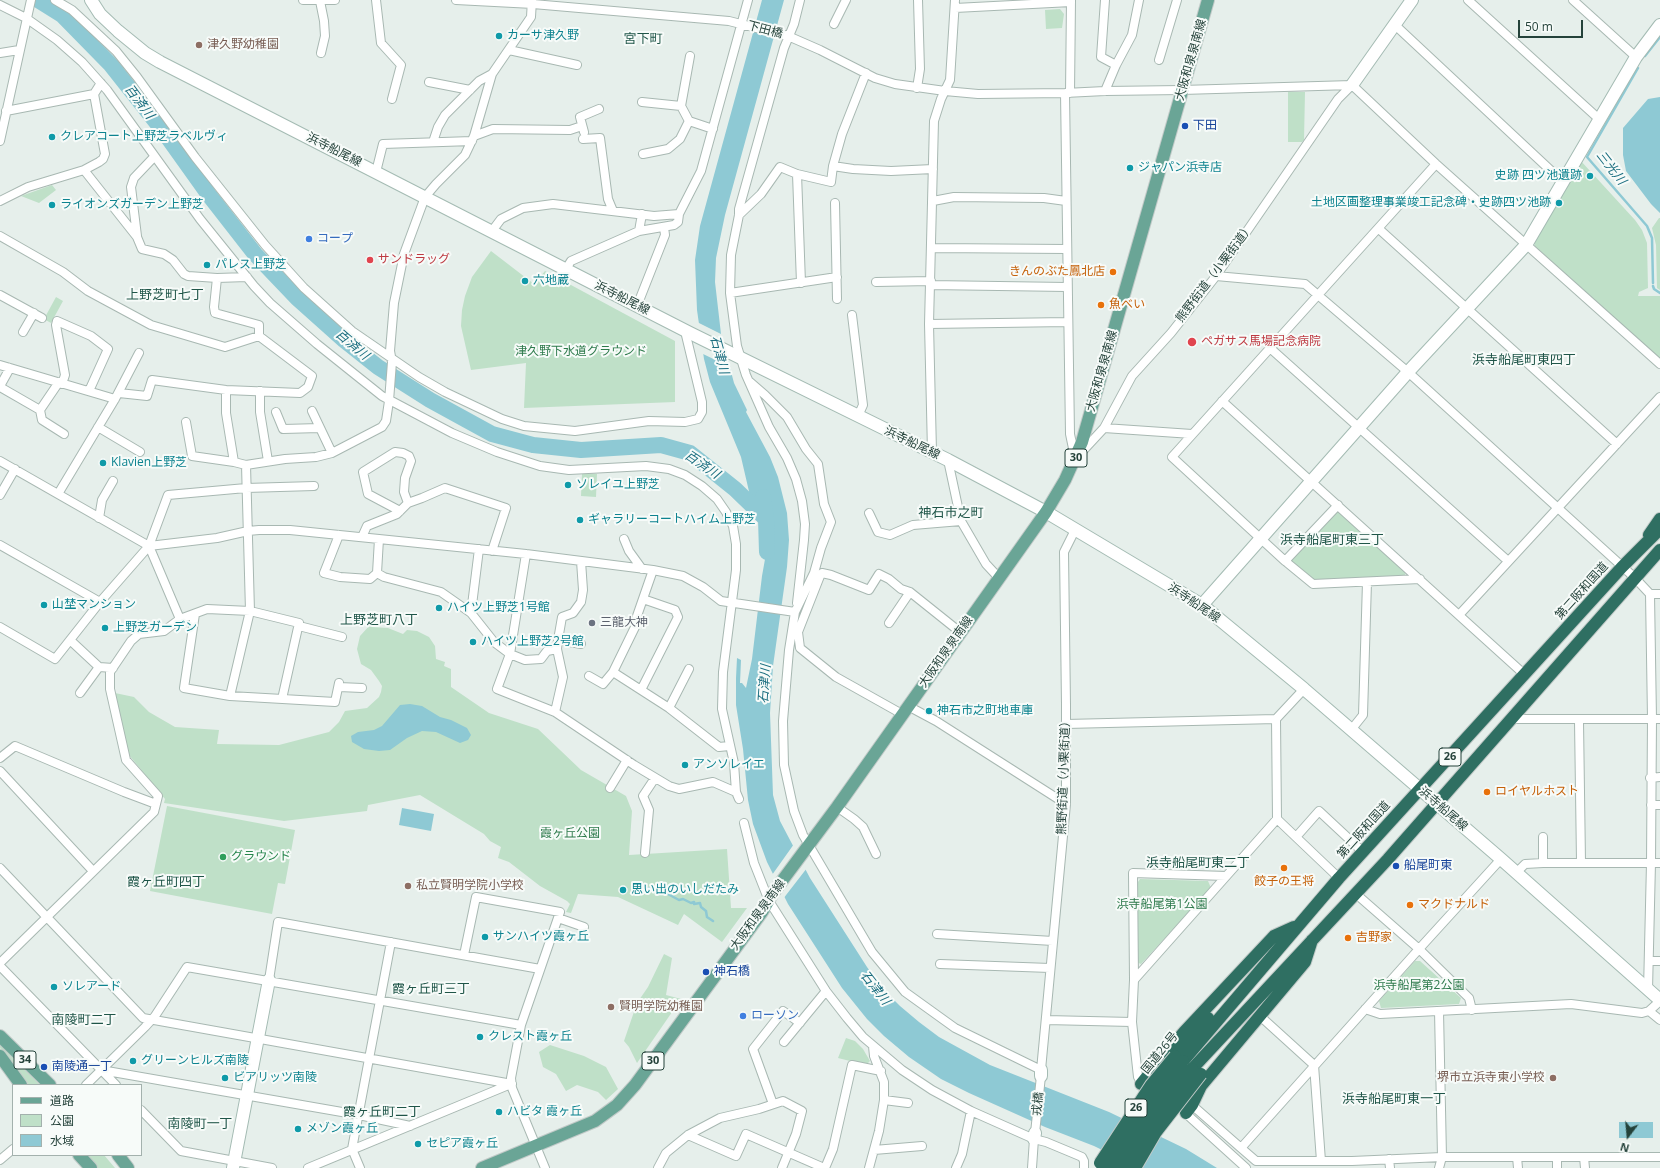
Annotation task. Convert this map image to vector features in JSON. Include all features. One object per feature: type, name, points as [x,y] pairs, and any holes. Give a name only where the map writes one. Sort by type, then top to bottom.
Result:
[{"type":"highway","name":"26","points":[[1642,546],[1660,519]]},
{"type":"highway","name":"第二阪和国道","points":[[1102,1166],[1187,1065],[1259,970],[1339,878],[1622,567],[1660,529]]},
{"type":"highway","name":"26","points":[[1135,1168],[1156,1132],[1187,1065],[1253,1010],[1255,1000],[1355,894],[1436,804],[1660,550]]},
{"type":"highway","name":"26","points":[[1638,575],[1660,561]]},
{"type":"highway","points":[[1142,1084],[1184,1032],[1274,936],[1298,925]]},
{"type":"highway","points":[[1189,1109],[1201,1086],[1305,962],[1313,937]]},
{"type":"highway","name":"第二阪和国道","points":[[1122,1168],[1187,1065]]},
{"type":"main road","name":"大阪和泉泉南線","points":[[482,1168],[595,1121],[617,1105],[635,1085],[837,807],[1046,512],[1065,480],[1082,442],[1208,0]]},
{"type":"main road","name":"34","points":[[0,1036],[49,1084]]},
{"type":"main road","name":"34","points":[[0,1056],[20,1084]]},
{"type":"main road","points":[[80,1156],[91,1168]]},
{"type":"main road","points":[[119,1156],[128,1168]]},
{"type":"street","points":[[0,141],[31,0]]},
{"type":"street","points":[[55,0],[72,10],[116,51],[137,77],[195,157],[284,267],[352,332],[419,378],[445,392],[502,419],[524,426],[575,431],[649,421],[685,422],[698,419],[702,412],[702,402],[687,332]]},
{"type":"street","name":"浜寺船尾線","points":[[91,0],[100,14],[118,31],[160,62],[687,332],[948,460],[1046,512],[1202,605],[1304,690],[1501,859],[1660,1001]]},
{"type":"street","points":[[303,0],[335,0]]},
{"type":"street","points":[[315,0],[324,21],[325,36],[321,53]]},
{"type":"street","points":[[376,0],[381,43],[401,65],[392,99]]},
{"type":"street","name":"下田橋","points":[[456,0],[557,3],[729,21],[788,36],[866,73],[895,84],[945,91],[978,94],[1068,93],[1352,85]]},
{"type":"street","points":[[566,269],[571,261],[639,231],[674,225],[678,222],[679,214],[701,171],[748,0]]},
{"type":"street","points":[[800,0],[794,24],[788,36],[739,209],[731,255],[730,293],[733,324],[739,358],[769,427],[787,458],[796,479],[802,501],[805,524],[789,650],[783,721],[784,765],[794,811],[807,848],[872,952],[905,992],[955,1028],[1041,1073]]},
{"type":"street","points":[[834,24],[846,0]]},
{"type":"street","points":[[1105,0],[1101,57],[1116,65]]},
{"type":"street","points":[[1105,91],[1116,65],[1132,35],[1140,0]]},
{"type":"street","points":[[1159,60],[1176,1],[1167,0]]},
{"type":"street","points":[[1412,0],[1352,85],[1436,164],[1660,364]]},
{"type":"street","points":[[1468,0],[1599,119]]},
{"type":"street","points":[[1573,0],[1636,57]]},
{"type":"street","points":[[916,1],[920,69],[917,88]]},
{"type":"street","points":[[932,452],[929,324],[934,121],[941,99],[950,80],[955,4],[1071,1],[1066,201],[1070,434],[1076,458]]},
{"type":"street","points":[[186,422],[192,456],[246,465],[268,461],[316,457],[332,453],[382,427],[387,418],[389,399],[392,360],[390,351],[394,303],[400,267],[411,232],[425,197],[465,155],[473,138],[492,74],[531,17],[532,2]]},
{"type":"street","points":[[0,5],[27,17],[82,62],[101,83],[154,157],[218,242],[247,277],[270,303],[355,376],[389,399],[452,433],[497,452],[540,466],[569,470],[646,466],[669,469],[685,475],[702,486],[717,499],[733,526],[736,544],[735,604],[722,684],[722,709],[734,763],[737,796],[713,782],[679,789],[669,786],[554,712],[497,689],[510,654],[526,554]]},
{"type":"street","points":[[1395,25],[1562,181]]},
{"type":"street","points":[[1202,605],[1408,372],[1526,244],[1636,57],[1660,25]]},
{"type":"street","points":[[0,53],[19,50]]},
{"type":"street","points":[[509,50],[577,65]]},
{"type":"street","points":[[690,56],[681,106],[689,121],[713,129]]},
{"type":"street","points":[[739,215],[761,194],[780,167],[797,174],[831,182],[833,166],[845,127],[866,73]]},
{"type":"street","points":[[433,142],[438,126],[445,115],[479,81],[492,74]]},
{"type":"street","points":[[429,82],[470,90]]},
{"type":"street","points":[[0,201],[28,187],[84,170],[103,159],[105,154],[94,94],[101,83]]},
{"type":"street","name":"熊野街道（小栗街道）","points":[[1076,458],[1104,428],[1132,376],[1171,333],[1216,276],[1338,99],[1352,85]]},
{"type":"street","points":[[6,111],[94,94]]},
{"type":"street","points":[[642,102],[681,106]]},
{"type":"street","points":[[583,132],[580,117],[598,109]]},
{"type":"street","points":[[643,154],[668,149],[680,138],[689,121]]},
{"type":"street","points":[[376,172],[383,144],[433,142],[473,138],[493,129],[570,130],[583,132],[600,138],[608,199],[613,211]]},
{"type":"street","points":[[137,237],[132,187],[134,178],[154,157]]},
{"type":"street","points":[[1420,579],[1313,584],[1285,561],[1172,457],[1436,164]]},
{"type":"street","points":[[833,166],[853,169],[891,171],[933,169]]},
{"type":"street","points":[[84,170],[137,237],[142,249],[164,254],[173,260],[184,274],[188,276],[217,278],[247,277]]},
{"type":"street","points":[[797,174],[801,283]]},
{"type":"street","points":[[933,200],[954,197],[1044,198],[1066,201]]},
{"type":"street","points":[[835,203],[837,299]]},
{"type":"street","points":[[492,231],[501,219],[523,208],[552,204],[654,216],[679,214]]},
{"type":"street","points":[[639,231],[642,214]]},
{"type":"street","points":[[637,306],[666,235],[664,227]]},
{"type":"street","points":[[1379,229],[1617,444]]},
{"type":"street","points":[[0,236],[63,272],[88,291],[152,325],[225,347],[259,336]]},
{"type":"street","points":[[932,248],[1067,249]]},
{"type":"street","points":[[1216,276],[1306,284],[1408,372],[1622,567],[1638,575],[1650,594],[1651,657],[1656,719],[1650,778],[1651,863],[1648,990]]},
{"type":"street","points":[[730,293],[837,277]]},
{"type":"street","points":[[217,278],[214,307],[215,313],[259,325],[259,336]]},
{"type":"street","points":[[876,282],[1067,288]]},
{"type":"street","points":[[0,295],[42,318]]},
{"type":"street","points":[[23,332],[34,314]]},
{"type":"street","points":[[852,315],[863,405],[858,416]]},
{"type":"street","points":[[40,410],[61,383],[65,375],[56,325],[57,321],[91,336],[108,349],[89,391]]},
{"type":"street","points":[[929,324],[1068,322]]},
{"type":"street","points":[[0,365],[89,391],[117,396],[147,396],[152,380],[226,390],[300,393],[308,387],[312,376],[259,336]]},
{"type":"street","points":[[1270,348],[1508,561]]},
{"type":"street","points":[[58,494],[117,396],[140,353]]},
{"type":"street","points":[[10,368],[0,387],[40,410],[42,420],[64,434]]},
{"type":"street","points":[[748,381],[765,395],[787,417],[806,449],[818,464],[824,504],[831,522],[821,548],[817,574],[798,632],[800,648],[836,677],[905,710],[936,721],[1066,804]]},
{"type":"street","points":[[226,390],[226,413],[234,462]]},
{"type":"street","points":[[260,391],[260,412],[268,461]]},
{"type":"street","points":[[1458,614],[1660,397]]},
{"type":"street","points":[[1222,401],[1525,675]]},
{"type":"street","points":[[312,411],[332,453]]},
{"type":"street","points":[[276,412],[283,430],[320,428]]},
{"type":"street","points":[[98,427],[140,452]]},
{"type":"street","points":[[1104,428],[1192,434]]},
{"type":"street","points":[[400,511],[368,494],[363,472],[395,452],[403,453],[409,456],[411,461],[405,478],[404,492],[408,503]]},
{"type":"street","points":[[948,460],[961,521],[986,564],[999,578]]},
{"type":"street","points":[[0,461],[149,546],[217,538],[248,531],[290,530],[339,536],[362,537],[526,554],[653,570],[683,576],[703,587],[721,601],[735,604],[794,610]]},
{"type":"street","points":[[230,696],[250,611],[246,465]]},
{"type":"street","points":[[0,495],[15,469]]},
{"type":"street","points":[[99,518],[102,500],[113,481]]},
{"type":"street","points":[[0,627],[55,659],[100,602],[149,546],[168,495],[246,488],[314,486]]},
{"type":"street","points":[[362,537],[367,526],[397,514],[408,503],[445,488],[506,508],[492,551]]},
{"type":"street","points":[[1285,561],[1338,505]]},
{"type":"street","points":[[869,513],[878,532],[890,535],[913,525],[961,521]]},
{"type":"street","name":"熊野街道（小栗街道）","points":[[1041,1073],[1066,804],[1064,552],[1076,530]]},
{"type":"street","points":[[339,536],[324,573],[370,579],[377,572],[379,539]]},
{"type":"street","points":[[624,539],[629,551],[642,569]]},
{"type":"street","points":[[0,545],[100,602]]},
{"type":"street","points":[[149,546],[180,619]]},
{"type":"street","points":[[470,613],[479,549]]},
{"type":"street","points":[[554,712],[563,677],[557,649],[562,617],[573,613],[581,602],[583,590],[581,561]]},
{"type":"street","points":[[589,676],[603,684],[613,672],[636,625],[636,616],[653,570]]},
{"type":"street","points":[[377,572],[384,577],[441,592],[470,613],[494,642],[510,654],[525,660],[541,659],[547,651],[557,649]]},
{"type":"street","points":[[794,610],[817,574],[822,573],[831,575],[868,590],[879,574],[910,592],[960,632]]},
{"type":"street","points":[[1351,730],[1363,715],[1367,582]]},
{"type":"street","points":[[889,623],[910,592]]},
{"type":"street","points":[[1650,594],[1660,594]]},
{"type":"street","points":[[641,690],[678,617],[675,610],[643,599]]},
{"type":"street","points":[[0,963],[154,812],[158,796],[126,760],[123,753],[110,689],[110,672],[130,641],[139,634],[164,631],[180,619],[207,609],[250,611],[299,623],[299,626],[342,637]]},
{"type":"street","points":[[195,614],[184,688],[230,696],[336,702],[339,685],[362,688]]},
{"type":"street","points":[[282,699],[299,626]]},
{"type":"street","points":[[70,640],[99,667],[113,668]]},
{"type":"street","points":[[558,640],[581,644]]},
{"type":"street","points":[[1651,657],[1660,657]]},
{"type":"street","points":[[80,693],[99,667]]},
{"type":"street","points":[[669,708],[690,669]]},
{"type":"street","points":[[613,672],[669,708],[719,747],[729,746]]},
{"type":"street","points":[[1134,980],[1276,819],[1276,719],[1304,690]]},
{"type":"street","points":[[1066,724],[1276,719]]},
{"type":"street","points":[[1510,719],[1656,719]]},
{"type":"street","points":[[1579,720],[1580,862]]},
{"type":"street","points":[[0,758],[15,746],[156,804]]},
{"type":"street","points":[[610,788],[627,760]]},
{"type":"street","points":[[0,771],[93,871]]},
{"type":"street","points":[[1650,778],[1660,777]]},
{"type":"street","points":[[645,853],[649,810],[644,796],[655,778]]},
{"type":"street","points":[[1651,805],[1660,805]]},
{"type":"street","points":[[837,807],[863,827],[876,854]]},
{"type":"street","points":[[1296,837],[1318,811],[1363,852]]},
{"type":"street","points":[[1276,819],[1339,878]]},
{"type":"street","points":[[744,823],[754,863],[771,897],[826,991],[847,1018],[873,1046],[912,1078],[971,1111],[1035,1136],[1082,1158],[1084,1161],[1084,1168]]},
{"type":"street","points":[[1543,837],[1543,863]]},
{"type":"street","points":[[1240,1148],[1501,859]]},
{"type":"street","points":[[1516,873],[1525,864],[1580,862],[1660,863]]},
{"type":"street","points":[[0,868],[143,1018],[512,1084]]},
{"type":"street","points":[[1226,876],[1133,873],[1134,980],[1132,1022],[1138,1077],[1142,1084],[1189,1109],[1256,1161],[1321,1161],[1352,1164],[1390,1164],[1442,1157],[1660,1157]]},
{"type":"street","points":[[1355,894],[1419,949],[1469,998],[1472,1010]]},
{"type":"street","points":[[464,955],[476,897],[560,912],[521,1025],[511,1078],[545,1168]]},
{"type":"street","points":[[558,918],[584,927]]},
{"type":"street","points":[[234,1165],[278,922],[540,969]]},
{"type":"street","points":[[937,934],[1053,940]]},
{"type":"street","points":[[360,1168],[352,1149],[391,942]]},
{"type":"street","points":[[1649,961],[1660,961]]},
{"type":"street","points":[[940,964],[1050,968]]},
{"type":"street","points":[[0,966],[115,1084]]},
{"type":"street","points":[[87,1084],[151,1020],[187,967],[521,1025]]},
{"type":"street","points":[[784,1042],[826,991]]},
{"type":"street","points":[[1365,1009],[1380,1014],[1571,1004],[1642,1013],[1649,1011],[1660,1001]]},
{"type":"street","points":[[773,1104],[752,1049],[783,1011],[800,1023]]},
{"type":"street","points":[[1439,1168],[1442,1157],[1440,1011]]},
{"type":"street","points":[[1649,1011],[1660,1020]]},
{"type":"street","points":[[1260,1016],[1314,1065],[1321,1161]]},
{"type":"street","points":[[1046,1020],[1132,1022]]},
{"type":"street","points":[[869,1168],[884,1100],[884,1082],[874,1056],[873,1046]]},
{"type":"street","points":[[688,1135],[736,1156],[746,1134],[825,1168],[834,1149],[852,1065],[881,1071]]},
{"type":"street","points":[[101,1070],[359,1115],[410,1126]]},
{"type":"street","name":"戎橋","points":[[1035,1136],[1041,1073]]},
{"type":"street","points":[[308,1168],[512,1084]]},
{"type":"street","points":[[884,1100],[908,1103]]},
{"type":"street","points":[[658,1168],[666,1153],[688,1135],[720,1118],[759,1109],[783,1101],[802,1110],[796,1134],[782,1168]]},
{"type":"street","points":[[1189,1109],[1246,1168]]},
{"type":"street","points":[[142,1111],[181,1151],[234,1165],[272,1168]]},
{"type":"street","points":[[956,1168],[962,1154],[971,1111]]},
{"type":"street","points":[[1032,1168],[1035,1136]]},
{"type":"street","points":[[874,1150],[922,1146]]},
{"type":"street","points":[[0,1160],[12,1150]]},
{"type":"street","points":[[1517,1157],[1518,1168]]},
{"type":"street","points":[[1584,1157],[1584,1168]]},
{"type":"street","points":[[1557,1158],[1557,1168]]},
{"type":"green space","points":[[1060,9],[1064,14],[1062,28],[1046,29],[1045,10]]},
{"type":"green space","points":[[1288,92],[1305,92],[1304,140],[1302,142],[1288,142]]},
{"type":"green space","points":[[1580,160],[1635,220],[1642,230],[1647,243],[1648,288],[1639,292],[1638,296],[1660,296],[1660,359],[1535,246],[1534,241]]},
{"type":"green space","points":[[52,185],[56,190],[39,203],[21,196]]},
{"type":"green space","points":[[1659,218],[1660,290],[1657,288],[1656,245],[1652,228]]},
{"type":"green space","name":"津久野下水道グラウンド","points":[[491,251],[534,284],[545,271],[675,341],[675,402],[524,408],[526,363],[471,370],[461,326],[462,310],[472,277]]},
{"type":"green space","points":[[56,297],[63,301],[51,323],[44,319]]},
{"type":"green space","points":[[582,474],[597,474],[596,497],[581,496]]},
{"type":"green space","points":[[1336,510],[1340,510],[1406,572],[1404,577],[1314,581],[1292,562],[1292,558]]},
{"type":"green space","name":"霞ヶ丘公園","points":[[370,625],[372,627],[388,628],[403,634],[407,630],[417,631],[429,637],[435,646],[436,659],[445,662],[444,666],[451,669],[451,687],[489,713],[538,729],[581,770],[626,796],[632,811],[629,855],[727,849],[731,908],[747,908],[722,942],[684,914],[678,925],[618,897],[578,894],[571,913],[566,912],[570,904],[567,901],[540,886],[509,862],[498,858],[501,847],[490,841],[484,834],[420,795],[368,805],[367,811],[284,821],[164,803],[165,799],[129,755],[115,693],[134,697],[149,712],[175,727],[219,730],[217,744],[279,745],[329,732],[339,722],[345,711],[367,708],[379,697],[381,692],[382,686],[379,681],[371,670],[361,664],[357,649],[360,636]]},
{"type":"green space","name":"グラウンド","points":[[167,806],[295,830],[285,884],[278,883],[272,914],[150,891]]},
{"type":"green space","name":"浜寺船尾第1公園","points":[[1140,879],[1208,881],[1211,888],[1141,964],[1136,962],[1138,882]]},
{"type":"green space","points":[[664,954],[672,958],[666,995],[681,999],[637,1063],[629,1047],[624,1041],[637,1003],[648,987]]},
{"type":"green space","name":"浜寺船尾第2公園","points":[[1415,961],[1420,961],[1461,998],[1459,1004],[1381,1008],[1379,1001]]},
{"type":"green space","points":[[846,1038],[855,1041],[863,1049],[870,1061],[866,1065],[838,1058]]},
{"type":"green space","points":[[0,1044],[39,1084],[28,1084],[0,1048]]},
{"type":"green space","points":[[550,1045],[584,1056],[606,1067],[618,1089],[606,1100],[598,1092],[577,1085],[566,1091],[556,1074],[543,1067],[539,1052]]},
{"type":"green space","points":[[87,1156],[105,1156],[115,1168],[98,1168]]},
{"type":"water","points":[[762,0],[784,0],[725,215],[716,258],[715,282],[721,334],[734,383],[747,410],[746,412],[770,457],[778,477],[787,513],[789,540],[787,567],[773,666],[770,713],[773,795],[780,821],[810,878],[867,967],[882,988],[919,1022],[939,1037],[990,1065],[1109,1112],[1186,1149],[1217,1168],[1139,1168],[1094,1146],[1045,1127],[941,1079],[909,1057],[884,1036],[867,1019],[842,988],[788,904],[767,862],[753,824],[748,800],[743,749],[736,705],[736,678],[737,658],[741,660],[740,683],[742,683],[746,688],[752,659],[762,576],[767,548],[766,539],[760,528],[760,524],[765,531],[770,527],[768,521],[751,500],[741,457],[710,382],[704,359],[697,310],[695,260],[700,226]]},
{"type":"water","points":[[1660,97],[1660,213],[1651,204],[1626,171],[1623,155],[1623,128],[1648,99]]},
{"type":"water","points":[[410,704],[422,706],[440,717],[451,720],[467,728],[471,735],[468,740],[460,743],[436,732],[422,731],[407,738],[390,750],[379,751],[364,749],[352,742],[351,736],[358,732],[374,730],[382,726],[400,705]]},
{"type":"water","points":[[402,808],[434,814],[431,831],[399,825]]},
{"type":"water","points":[[1619,1122],[1653,1122],[1653,1138],[1619,1138]]},
{"type":"pier","points":[[697,322],[723,335],[732,368],[701,353]]},
{"type":"pier","points":[[794,844],[807,868],[783,899],[772,875]]},
{"type":"waterway","name":"百済川","points":[[38,0],[62,15],[111,65],[164,132],[209,195],[255,254],[297,298],[344,340],[378,367],[430,400],[492,434],[533,445],[581,450],[661,445],[690,453],[735,489],[766,519]]},
{"type":"waterway","name":"三光川","points":[[1645,56],[1660,37]]},
{"type":"waterway","name":"三光川","points":[[1638,68],[1587,157],[1647,226],[1652,238],[1653,283]]},
{"type":"waterway","name":"三光川","points":[[1653,286],[1654,289],[1660,293]]},
{"type":"waterway","name":"石津川","points":[[763,497],[766,519],[767,552]]},
{"type":"waterway","points":[[636,888],[643,891],[644,888],[655,889],[679,900],[683,899],[691,903],[694,902],[694,904],[700,903],[701,907],[706,911],[707,917],[713,921]]},
{"type":"place","name":"カーサ津久野","points":[[499,36]]},
{"type":"place","name":"津久野幼稚園","points":[[199,45]]},
{"type":"place","name":"下田","points":[[1185,126]]},
{"type":"place","name":"クレアコート上野芝ラベルヴィ","points":[[52,137]]},
{"type":"place","name":"ジャパン浜寺店","points":[[1130,168]]},
{"type":"place","name":"史跡 四ツ池遺跡","points":[[1590,176]]},
{"type":"place","name":"土地区画整理事業竣工記念碑・史跡四ツ池跡","points":[[1559,203]]},
{"type":"place","name":"ライオンズガーデン上野芝","points":[[52,205]]},
{"type":"place","name":"コープ","points":[[309,239]]},
{"type":"place","name":"サンドラッグ","points":[[370,260]]},
{"type":"place","name":"パレス上野芝","points":[[207,265]]},
{"type":"place","name":"きんのぶた鳳北店","points":[[1113,272]]},
{"type":"place","name":"六地蔵","points":[[525,281]]},
{"type":"place","name":"魚べい","points":[[1101,305]]},
{"type":"place","name":"ペガサス馬場記念病院","points":[[1192,342]]},
{"type":"place","name":"Klavien上野芝","points":[[103,463]]},
{"type":"place","name":"ソレイユ上野芝","points":[[568,485]]},
{"type":"place","name":"ギャラリーコートハイム上野芝","points":[[580,520]]},
{"type":"place","name":"山埜マンション","points":[[44,605]]},
{"type":"place","name":"ハイツ上野芝1号館","points":[[439,608]]},
{"type":"place","name":"三龍大神","points":[[592,623]]},
{"type":"place","name":"上野芝ガーデン","points":[[105,628]]},
{"type":"place","name":"ハイツ上野芝2号館","points":[[473,642]]},
{"type":"place","name":"神石市之町地車庫","points":[[929,711]]},
{"type":"place","name":"アンソレイエ","points":[[685,765]]},
{"type":"place","name":"ロイヤルホスト","points":[[1487,792]]},
{"type":"place","name":"グラウンド","points":[[223,857]]},
{"type":"place","name":"船尾町東","points":[[1396,866]]},
{"type":"place","name":"餃子の王将","points":[[1284,868]]},
{"type":"place","name":"私立賢明学院小学校","points":[[408,886]]},
{"type":"place","name":"思い出のいしだたみ","points":[[623,890]]},
{"type":"place","name":"マクドナルド","points":[[1410,905]]},
{"type":"place","name":"サンハイツ霞ヶ丘","points":[[485,937]]},
{"type":"place","name":"吉野家","points":[[1348,938]]},
{"type":"place","name":"神石橋","points":[[706,972]]},
{"type":"place","name":"ソレアード","points":[[54,987]]},
{"type":"place","name":"賢明学院幼稚園","points":[[611,1007]]},
{"type":"place","name":"ローソン","points":[[743,1016]]},
{"type":"place","name":"クレスト霞ヶ丘","points":[[480,1037]]},
{"type":"place","name":"グリーンヒルズ南陵","points":[[133,1061]]},
{"type":"place","name":"南陵通一丁","points":[[44,1067]]},
{"type":"place","name":"ビアリッツ南陵","points":[[225,1078]]},
{"type":"place","name":"堺市立浜寺東小学校","points":[[1553,1078]]},
{"type":"place","name":"ハビタ 霞ヶ丘","points":[[499,1112]]},
{"type":"place","name":"メゾン霞ヶ丘","points":[[298,1129]]},
{"type":"place","name":"セピア霞ヶ丘","points":[[418,1144]]},
{"type":"district","name":"宮下町","points":[[643,39]]},
{"type":"district","name":"上野芝町七丁","points":[[165,295]]},
{"type":"district","name":"浜寺船尾町東四丁","points":[[1524,360]]},
{"type":"district","name":"神石市之町","points":[[951,513]]},
{"type":"district","name":"浜寺船尾町東三丁","points":[[1332,540]]},
{"type":"district","name":"上野芝町八丁","points":[[379,620]]},
{"type":"district","name":"浜寺船尾町東二丁","points":[[1198,863]]},
{"type":"district","name":"霞ヶ丘町四丁","points":[[166,882]]},
{"type":"district","name":"霞ヶ丘町三丁","points":[[431,989]]},
{"type":"district","name":"南陵町二丁","points":[[84,1020]]},
{"type":"district","name":"浜寺船尾町東一丁","points":[[1394,1099]]},
{"type":"district","name":"霞ヶ丘町二丁","points":[[382,1112]]},
{"type":"district","name":"南陵町一丁","points":[[200,1124]]}]
